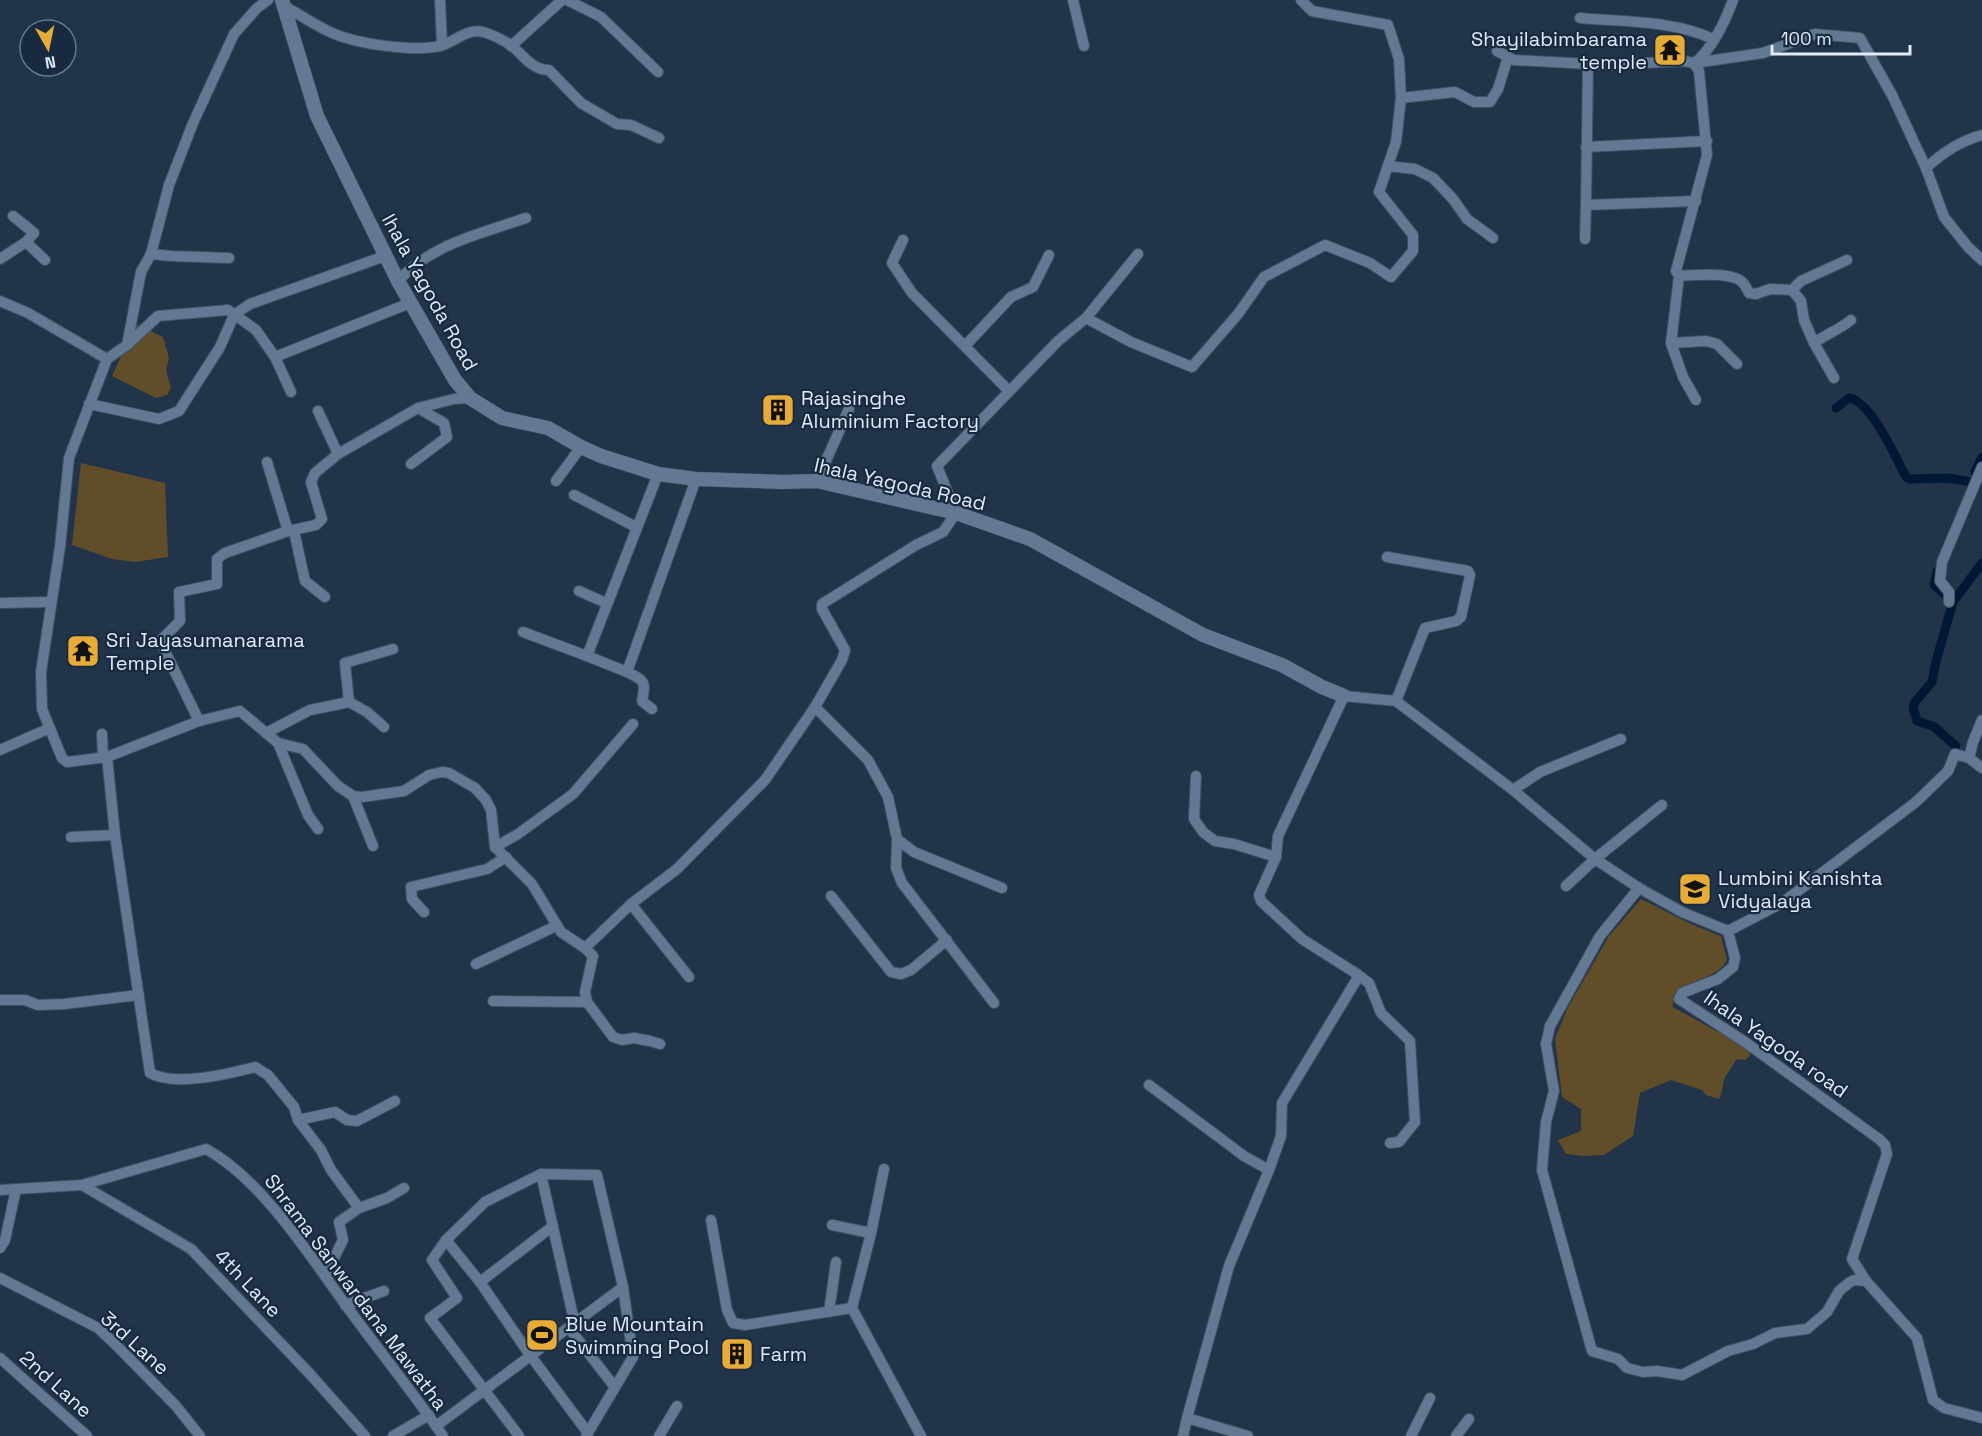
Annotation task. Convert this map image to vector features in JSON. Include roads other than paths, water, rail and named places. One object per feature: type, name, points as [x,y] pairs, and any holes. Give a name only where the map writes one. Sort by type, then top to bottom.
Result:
[{"type":"street","points":[[127,345],[141,272],[150,254],[169,185],[193,123],[234,34],[257,8],[268,0]]},
{"type":"street","points":[[440,0],[442,45]]},
{"type":"street","points":[[511,46],[562,0]]},
{"type":"street","points":[[567,0],[601,17],[658,72]]},
{"type":"street","points":[[1073,0],[1084,46]]},
{"type":"street","points":[[1086,318],[1131,342],[1192,368],[1238,314],[1264,277],[1324,245],[1370,263],[1391,277],[1413,251],[1413,236],[1379,192],[1396,142],[1401,98],[1399,59],[1388,25],[1312,10],[1301,0]]},
{"type":"street","points":[[1694,63],[1704,55],[1727,17],[1733,0]]},
{"type":"street","points":[[283,3],[329,32],[356,41],[416,48],[442,45],[467,33],[483,32],[511,46],[527,62],[541,70],[549,70],[581,103],[617,124],[631,125],[659,138]]},
{"type":"street","name":"Ihala Yagoda Road","points":[[283,3],[317,116],[398,281],[455,380],[470,398],[502,418],[548,428],[601,456],[658,474],[696,479],[817,481],[956,513],[1030,539],[1203,635],[1282,665],[1344,696]]},
{"type":"street","points":[[1580,18],[1661,25],[1696,31],[1713,39]]},
{"type":"street","points":[[1497,51],[1514,60],[1608,65],[1684,61],[1694,63],[1762,53],[1815,34],[1860,38],[1892,95],[1926,168],[1944,217],[1968,247],[1982,260]]},
{"type":"street","points":[[1401,98],[1455,92],[1474,102],[1490,102],[1498,89],[1508,57]]},
{"type":"street","points":[[1584,239],[1588,63]]},
{"type":"street","points":[[1694,63],[1699,71],[1707,155],[1676,271],[1679,276],[1671,343],[1683,377],[1696,400]]},
{"type":"street","points":[[1926,168],[1944,152],[1969,138],[1982,135]]},
{"type":"street","points":[[1586,147],[1707,141]]},
{"type":"street","points":[[1388,166],[1415,169],[1433,178],[1467,219],[1493,238]]},
{"type":"street","points":[[1586,205],[1696,201]]},
{"type":"street","points":[[0,259],[26,242],[34,233],[12,216]]},
{"type":"street","points":[[398,281],[408,270],[443,246],[526,218]]},
{"type":"street","points":[[903,240],[892,263],[912,293],[1009,391]]},
{"type":"street","points":[[26,242],[45,260]]},
{"type":"street","points":[[150,254],[229,258]]},
{"type":"street","points":[[585,948],[631,904],[677,869],[765,780],[815,707],[842,660],[845,650],[822,609],[822,604],[916,545],[943,532],[956,513],[937,466],[1058,341],[1086,318],[1138,254]]},
{"type":"street","points":[[965,346],[1011,297],[1033,287],[1048,255]]},
{"type":"street","points":[[89,404],[159,419],[179,411],[220,347],[234,315],[250,304],[385,256]]},
{"type":"street","points":[[1679,276],[1702,274],[1736,278],[1743,282],[1749,293],[1756,294],[1770,290],[1792,290],[1801,281],[1847,260]]},
{"type":"street","points":[[1792,290],[1801,301],[1804,320],[1834,378]]},
{"type":"street","points":[[0,301],[28,313],[107,359]]},
{"type":"street","points":[[275,357],[410,303]]},
{"type":"street","points":[[291,392],[275,357],[256,330],[228,310],[158,316],[127,345],[107,359],[69,458],[60,547],[40,672],[42,709],[62,758],[67,762],[105,757],[199,720],[240,711],[278,742],[303,749],[338,786],[353,796],[362,797],[404,791],[429,775],[442,771],[449,773],[475,788],[486,800],[491,810],[495,847],[532,884],[561,932],[593,956],[585,992],[587,1002],[614,1037],[622,1040],[634,1038],[660,1044]]},
{"type":"street","points":[[1814,343],[1825,334],[1842,328],[1851,320]]},
{"type":"street","points":[[1671,343],[1717,344],[1737,364]]},
{"type":"street","points":[[199,720],[160,640],[180,621],[178,592],[217,584],[217,559],[225,553],[316,525],[322,519],[311,482],[315,473],[338,454],[417,408],[454,399],[470,398]]},
{"type":"street","points":[[411,464],[447,437],[444,423],[417,408]]},
{"type":"street","points":[[817,481],[849,409]]},
{"type":"street","points":[[318,411],[338,454]]},
{"type":"street","points":[[556,481],[581,447]]},
{"type":"street","points":[[267,462],[305,580],[325,597]]},
{"type":"street","points":[[1949,597],[1940,580],[1942,562],[1982,468]]},
{"type":"street","points":[[587,656],[658,474]]},
{"type":"street","points":[[627,672],[696,479]]},
{"type":"street","points":[[574,495],[636,527]]},
{"type":"street","points":[[1387,556],[1468,571],[1470,575],[1461,616],[1456,621],[1425,628],[1396,701]]},
{"type":"street","points":[[579,591],[606,603]]},
{"type":"street","points":[[0,603],[51,602]]},
{"type":"street","points":[[523,632],[627,672],[642,680],[645,686],[642,701],[652,709]]},
{"type":"street","points":[[350,702],[345,663],[393,649]]},
{"type":"street","points":[[1390,1143],[1398,1142],[1415,1122],[1410,1041],[1382,1013],[1369,983],[1302,939],[1261,901],[1258,895],[1276,857],[1278,836],[1344,696],[1396,701],[1513,790],[1595,859],[1639,888],[1682,912],[1728,931],[1782,903],[1916,802],[1948,771],[1955,754],[1969,758],[1982,768]]},
{"type":"street","points":[[266,733],[310,710],[350,702],[367,712],[384,727]]},
{"type":"street","points":[[815,707],[868,760],[888,797],[897,839],[896,868],[902,883],[994,1003]]},
{"type":"street","points":[[1969,758],[1982,720]]},
{"type":"street","points":[[495,847],[518,834],[573,794],[633,724]]},
{"type":"street","points":[[0,750],[50,728]]},
{"type":"street","points":[[102,734],[150,1073],[159,1078],[213,1077],[255,1067],[268,1075],[294,1107],[298,1120],[321,1150],[331,1170],[359,1208]]},
{"type":"street","points":[[1513,790],[1540,772],[1621,738]]},
{"type":"street","points":[[278,742],[308,815],[318,829]]},
{"type":"street","points":[[1196,776],[1194,819],[1203,832],[1215,841],[1234,844],[1276,857]]},
{"type":"street","points":[[353,796],[373,846]]},
{"type":"street","points":[[1566,886],[1662,804]]},
{"type":"street","points":[[71,837],[115,835]]},
{"type":"street","points":[[897,839],[914,852],[1002,888]]},
{"type":"street","points":[[424,912],[412,899],[411,887],[487,869],[506,857]]},
{"type":"street","points":[[1639,888],[1600,936],[1550,1026],[1546,1044],[1554,1091],[1546,1122],[1542,1170],[1592,1352],[1618,1359],[1627,1368],[1642,1372],[1657,1371],[1682,1375],[1728,1351],[1753,1344],[1775,1333],[1807,1329],[1827,1312],[1839,1291],[1850,1282],[1866,1281]]},
{"type":"street","points":[[831,896],[891,972],[901,974],[911,970],[947,940]]},
{"type":"street","points":[[631,904],[689,977]]},
{"type":"street","points":[[476,964],[556,926]]},
{"type":"street","name":"Ihala Yagoda road","points":[[1728,931],[1735,958],[1733,967],[1718,979],[1682,993],[1679,999],[1745,1042],[1880,1139],[1885,1145],[1887,1154],[1881,1177],[1852,1259],[1866,1281],[1917,1338],[1933,1400],[1944,1407],[1982,1418]]},
{"type":"street","points":[[1183,1436],[1229,1266],[1281,1136],[1282,1103],[1357,979],[1357,974]]},
{"type":"street","points":[[0,1000],[25,1000],[38,1005],[139,995]]},
{"type":"street","points":[[493,1001],[587,1002]]},
{"type":"street","points":[[1149,1085],[1244,1156],[1269,1170]]},
{"type":"street","points":[[298,1120],[335,1112],[347,1120],[357,1121],[395,1101]]},
{"type":"street","name":"Shrama Sanwardana Mawatha","points":[[0,1190],[82,1185],[206,1149],[224,1159],[260,1192],[443,1436]]},
{"type":"street","points":[[884,1168],[871,1233],[852,1308],[921,1436]]},
{"type":"street","points":[[541,1174],[572,1326],[614,1386]]},
{"type":"street","points":[[446,1240],[480,1282],[587,1434],[633,1357],[623,1287],[597,1175],[541,1174],[485,1202],[446,1240],[432,1260],[457,1298],[430,1318],[519,1436]]},
{"type":"street","name":"4th Lane","points":[[82,1185],[191,1249],[310,1374],[365,1436]]},
{"type":"street","points":[[325,1276],[343,1240],[339,1222],[359,1208],[387,1198],[404,1188]]},
{"type":"street","points":[[0,1248],[5,1240],[16,1189]]},
{"type":"street","points":[[711,1220],[727,1310],[733,1323],[745,1324],[852,1308]]},
{"type":"street","points":[[832,1225],[871,1233]]},
{"type":"street","points":[[480,1282],[553,1226]]},
{"type":"street","points":[[829,1312],[836,1262]]},
{"type":"street","name":"3rd Lane","points":[[0,1278],[98,1328],[176,1406],[200,1436]]},
{"type":"street","points":[[436,1426],[623,1287]]},
{"type":"street","points":[[345,1305],[384,1291]]},
{"type":"street","name":"2nd Lane","points":[[0,1358],[87,1436]]},
{"type":"street","points":[[1411,1436],[1430,1398]]},
{"type":"street","points":[[659,1436],[677,1406]]},
{"type":"street","points":[[393,1436],[429,1415]]},
{"type":"street","points":[[1187,1418],[1248,1436]]},
{"type":"street","points":[[1456,1436],[1469,1419]]},
{"type":"water","name":"Blue Mountain Swimming Pool","points":[[548,1325],[553,1332],[537,1344],[532,1338]]},
{"type":"waterway","points":[[1836,408],[1849,398],[1857,401],[1866,409],[1882,431],[1906,477],[1910,479],[1948,478],[1971,482]]},
{"type":"waterway","points":[[1975,472],[1982,457]]},
{"type":"waterway","points":[[1956,746],[1933,726],[1917,721],[1913,707],[1932,682],[1953,602],[1982,563]]},
{"type":"waterway","points":[[1937,571],[1934,585],[1949,598]]},
{"type":"place","name":"Shayilabimbarama temple","points":[[1670,50]]},
{"type":"place","name":"Rajasinghe Aluminium Factory","points":[[778,410]]},
{"type":"place","name":"Sri Jayasumanarama Temple","points":[[83,651]]},
{"type":"place","name":"Lumbini Kanishta Vidyalaya","points":[[1695,889]]},
{"type":"place","name":"Blue Mountain Swimming Pool","points":[[542,1335]]},
{"type":"place","name":"Farm","points":[[737,1354]]}]
